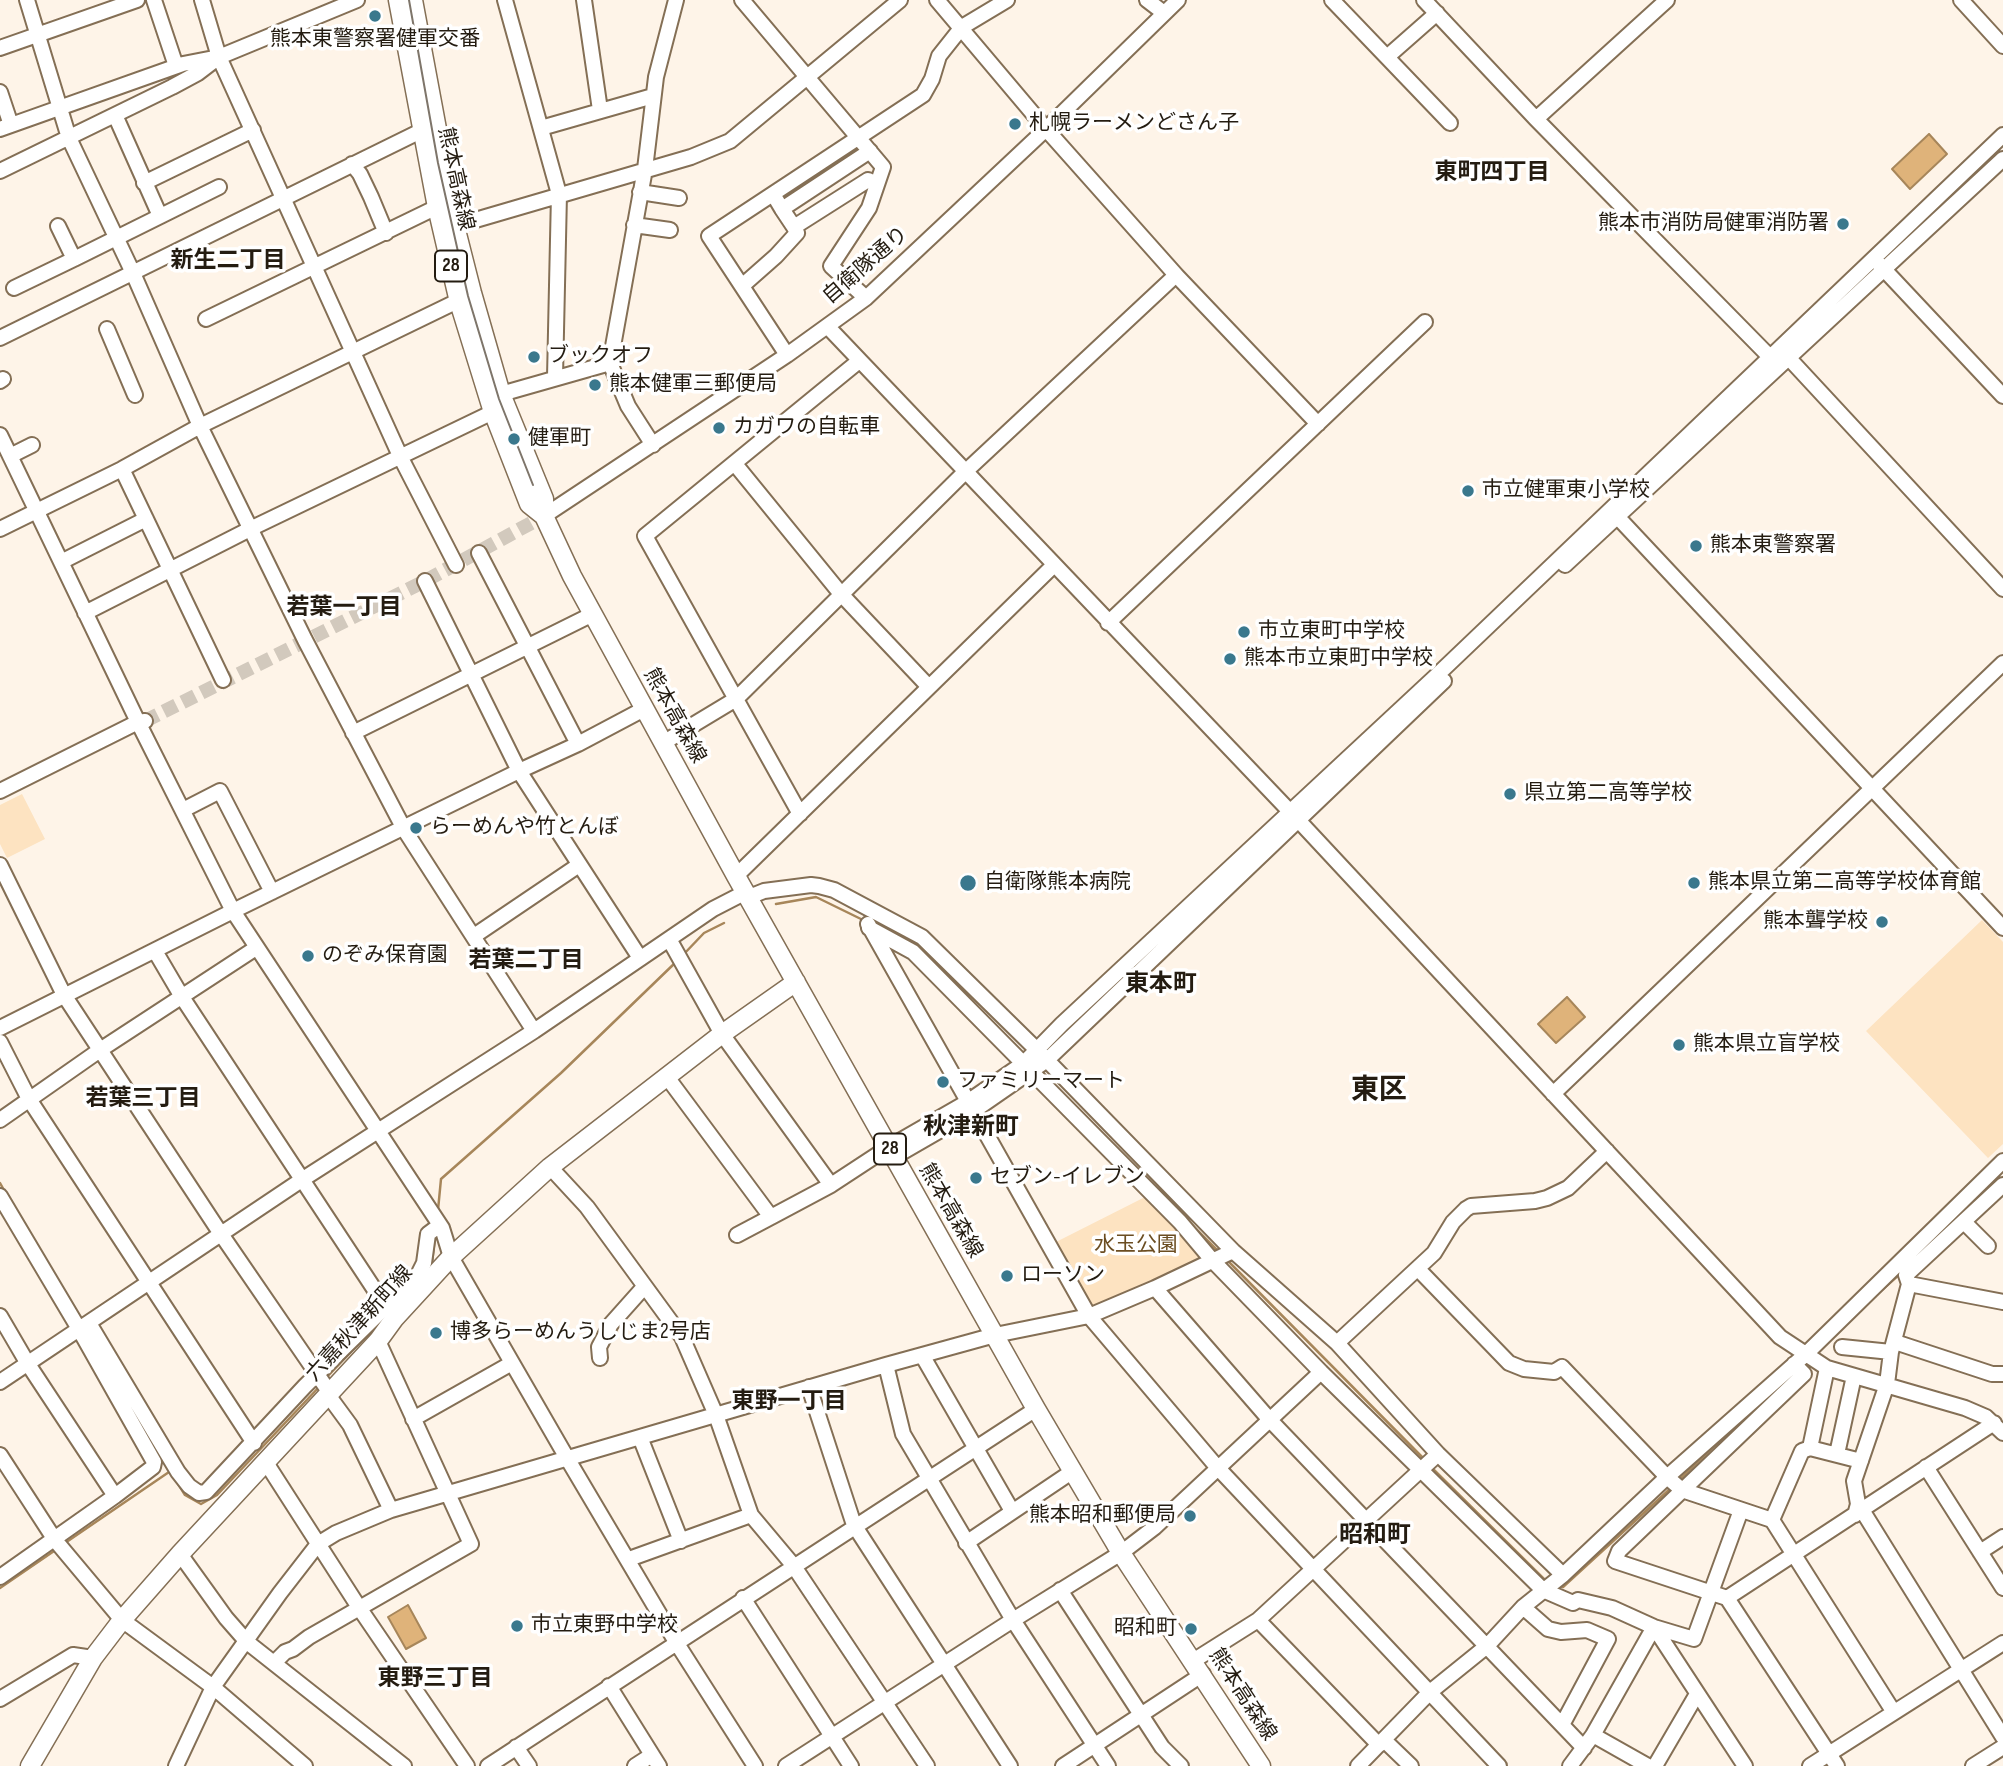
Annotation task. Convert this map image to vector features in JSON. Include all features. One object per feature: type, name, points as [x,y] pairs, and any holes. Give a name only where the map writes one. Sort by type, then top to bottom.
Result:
[{"type":"main road","name":"熊本高森線","points":[[398,0],[493,412],[529,504],[544,516],[593,614],[736,876],[1036,1409],[1121,1553],[1261,1766]]},
{"type":"main road","name":"熊本高森線","points":[[413,0],[437,207],[449,228]]},
{"type":"main road","name":"熊本高森線","points":[[466,298],[544,499],[544,516]]},
{"type":"main road","name":"六嘉秋津新町線","points":[[30,1766],[93,1658],[122,1620],[265,1461],[324,1386],[378,1341],[451,1257],[550,1167],[722,1034],[796,982]]},
{"type":"street","points":[[27,0],[69,138],[133,273],[200,426],[353,733],[404,829],[534,1031]]},
{"type":"street","points":[[0,48],[137,0]]},
{"type":"street","points":[[154,0],[176,66]]},
{"type":"street","points":[[202,0],[219,57],[401,458],[456,565]]},
{"type":"street","points":[[0,92],[6,127],[176,66],[219,57],[357,0]]},
{"type":"street","points":[[505,0],[559,194],[555,377]]},
{"type":"street","points":[[584,0],[600,110]]},
{"type":"street","points":[[653,445],[628,406],[610,363],[645,169],[656,77],[676,0]]},
{"type":"street","points":[[742,0],[883,167],[869,208],[831,266],[866,298]]},
{"type":"street","points":[[449,228],[691,157],[730,142],[900,0]]},
{"type":"street","points":[[937,0],[1046,129],[1176,275],[1318,424]]},
{"type":"street","points":[[787,355],[709,236],[923,95],[932,79],[939,56],[962,27],[1007,0]]},
{"type":"street","points":[[1147,0],[1164,13]]},
{"type":"street","name":"自衛隊通り","points":[[544,516],[787,355],[866,298],[1046,129],[1178,0]]},
{"type":"street","points":[[1332,0],[1450,122]]},
{"type":"street","points":[[1424,0],[1536,119],[1780,355],[2003,589]]},
{"type":"street","points":[[1536,119],[1667,0]]},
{"type":"street","points":[[1961,0],[2003,46]]},
{"type":"street","points":[[1387,57],[1437,13]]},
{"type":"street","points":[[0,171],[198,73],[219,57]]},
{"type":"street","points":[[541,128],[653,96]]},
{"type":"street","points":[[115,115],[160,216]]},
{"type":"street","points":[[0,338],[429,127]]},
{"type":"street","points":[[144,183],[253,130]]},
{"type":"street","points":[[737,1235],[970,1106],[1035,1061],[1780,355],[1874,258],[2003,135]]},
{"type":"street","points":[[782,209],[870,150]]},
{"type":"street","points":[[1780,355],[1884,270],[2003,159]]},
{"type":"street","points":[[352,164],[366,186],[386,233]]},
{"type":"street","points":[[794,227],[869,180],[877,184]]},
{"type":"street","points":[[14,288],[219,187]]},
{"type":"street","points":[[640,192],[679,198]]},
{"type":"street","points":[[742,286],[797,233],[774,194]]},
{"type":"street","points":[[206,319],[437,207]]},
{"type":"street","points":[[635,225],[670,230]]},
{"type":"street","points":[[58,226],[74,259]]},
{"type":"street","points":[[1874,258],[2003,396]]},
{"type":"street","points":[[663,743],[736,699],[965,472],[1176,275]]},
{"type":"street","points":[[0,529],[122,469],[200,426],[466,298]]},
{"type":"street","points":[[1108,623],[1425,322]]},
{"type":"street","points":[[828,327],[1294,816],[1780,1337],[1828,1368],[1965,1408],[2001,1430]]},
{"type":"street","points":[[107,329],[135,395]]},
{"type":"street","points":[[800,814],[645,536],[859,361]]},
{"type":"street","points":[[86,614],[252,528],[493,412],[502,394],[610,363]]},
{"type":"street","points":[[0,435],[233,911],[440,1225],[451,1257],[512,1363],[676,1642],[755,1766]]},
{"type":"street","points":[[10,456],[32,445]]},
{"type":"street","points":[[735,464],[841,594],[929,687]]},
{"type":"street","points":[[122,469],[223,680]]},
{"type":"street","points":[[1613,512],[1872,790],[2001,921]]},
{"type":"street","points":[[61,562],[146,519]]},
{"type":"street","points":[[479,553],[578,744]]},
{"type":"street","points":[[736,876],[1054,565]]},
{"type":"street","points":[[425,581],[519,771],[640,958]]},
{"type":"street","points":[[353,733],[593,614]]},
{"type":"street","points":[[1553,1094],[2003,663]]},
{"type":"street","points":[[0,1028],[644,709]]},
{"type":"street","points":[[0,791],[141,721]]},
{"type":"street","points":[[183,810],[220,791],[272,892]]},
{"type":"street","points":[[0,865],[64,995],[350,1425],[391,1510]]},
{"type":"street","points":[[474,936],[579,865]]},
{"type":"street","points":[[0,1382],[303,1179],[534,1031],[713,909],[748,894],[811,885],[834,890],[860,907],[922,937],[1180,1222],[1337,1343],[1430,1462],[1543,1590],[1573,1603],[1578,1600],[1612,1608],[1654,1627],[1694,1639],[1741,1510]]},
{"type":"street","points":[[860,907],[869,928],[1088,1316],[1217,1467],[1499,1766]]},
{"type":"street","points":[[869,928],[913,952],[1035,1061],[1223,1256],[1321,1372],[1563,1575]]},
{"type":"street","points":[[669,939],[722,1034],[831,1185]]},
{"type":"street","points":[[0,1120],[100,1050],[256,948]]},
{"type":"street","points":[[155,951],[182,998],[386,1307]]},
{"type":"street","points":[[0,1042],[29,1099],[254,1443]]},
{"type":"street","points":[[667,1077],[771,1217]]},
{"type":"street","points":[[1337,1343],[1434,1253],[1453,1222],[1466,1209],[1471,1206],[1547,1198],[1568,1188],[1606,1151]]},
{"type":"street","points":[[1358,1766],[1430,1692],[1487,1646],[1523,1607],[1563,1575],[1667,1477],[1806,1354],[2003,1161]]},
{"type":"street","points":[[550,1167],[587,1207],[682,1337],[716,1415],[751,1515],[793,1565],[928,1766]]},
{"type":"street","points":[[2002,1189],[1906,1275],[1909,1284],[1887,1384],[1854,1481],[1858,1512],[2003,1737]]},
{"type":"street","points":[[0,1196],[189,1486],[199,1493],[206,1492],[254,1443],[324,1386],[386,1307],[418,1275],[424,1263],[428,1234],[440,1225]]},
{"type":"street","points":[[1964,1222],[1988,1246]]},
{"type":"street","points":[[176,1766],[213,1687],[279,1593],[318,1544],[337,1533],[391,1510],[809,1387],[995,1335],[1088,1316],[1223,1256]]},
{"type":"street","points":[[1418,1269],[1508,1363],[1524,1369],[1554,1372],[1562,1367],[1682,1490],[1772,1520],[1893,1711]]},
{"type":"street","points":[[1909,1284],[2003,1302]]},
{"type":"street","points":[[600,1358],[599,1347],[611,1324],[644,1287]]},
{"type":"street","points":[[1155,1288],[1269,1419],[1584,1748]]},
{"type":"street","points":[[0,1316],[28,1364],[115,1496]]},
{"type":"street","points":[[0,1577],[153,1467],[154,1462],[84,1326]]},
{"type":"street","points":[[274,1663],[285,1652],[309,1637],[471,1544],[378,1341]]},
{"type":"street","points":[[1842,1348],[1893,1347],[1992,1374],[2002,1372]]},
{"type":"street","points":[[922,1355],[1012,1511]]},
{"type":"street","points":[[413,1419],[512,1363]]},
{"type":"street","points":[[1794,1364],[1804,1374],[1619,1551],[1615,1561],[1727,1598],[1926,1467],[2001,1430]]},
{"type":"street","points":[[886,1365],[903,1434],[1013,1620],[1108,1766]]},
{"type":"street","points":[[1810,1448],[1828,1368]]},
{"type":"street","points":[[786,1766],[884,1701],[1121,1553],[1155,1527],[1321,1372]]},
{"type":"street","points":[[1837,1454],[1854,1376]]},
{"type":"street","points":[[809,1387],[854,1525],[1010,1766]]},
{"type":"street","points":[[488,1766],[854,1525],[1036,1409]]},
{"type":"street","points":[[640,1437],[681,1541]]},
{"type":"street","points":[[1772,1520],[1802,1451],[1810,1448],[1861,1461]]},
{"type":"street","points":[[0,1455],[55,1540],[122,1620],[213,1687],[305,1766]]},
{"type":"street","points":[[265,1461],[360,1609],[467,1766]]},
{"type":"street","points":[[1063,1766],[1141,1716],[1258,1620],[1430,1462]]},
{"type":"street","points":[[1926,1467],[2003,1588]]},
{"type":"street","points":[[966,1543],[1073,1471]]},
{"type":"street","points":[[629,1559],[751,1515]]},
{"type":"street","points":[[1980,1552],[2003,1537]]},
{"type":"street","points":[[180,1554],[226,1618],[247,1642],[404,1766]]},
{"type":"street","points":[[1060,1590],[1162,1747],[1181,1766]]},
{"type":"street","points":[[743,1598],[851,1766]]},
{"type":"street","points":[[1727,1598],[1833,1760]]},
{"type":"street","points":[[1523,1607],[1548,1629],[1561,1632],[1587,1630],[1608,1639],[1562,1725]]},
{"type":"street","points":[[1258,1620],[1382,1742],[1411,1766]]},
{"type":"street","points":[[1654,1627],[1745,1766]]},
{"type":"street","points":[[1570,1766],[1593,1735],[1654,1627]]},
{"type":"street","points":[[1810,1766],[1833,1760],[1893,1711],[1961,1672],[2003,1643]]},
{"type":"street","points":[[0,1699],[73,1655],[93,1658]]},
{"type":"street","points":[[609,1686],[656,1760],[635,1766]]},
{"type":"street","points":[[1655,1766],[1698,1694]]},
{"type":"street","points":[[1593,1735],[1648,1766]]},
{"type":"street","points":[[516,1747],[529,1766]]},
{"type":"street","points":[[1973,1766],[2003,1747]]},
{"type":"green space","points":[[22,794],[45,839],[7,858],[0,844],[0,805]]},
{"type":"green space","points":[[1982,920],[2003,942],[2003,1144],[1988,1158],[1866,1031]]},
{"type":"green space","name":"水玉公園","points":[[1147,1196],[1204,1255],[1201,1260],[1151,1284],[1093,1308],[1056,1248],[1056,1242]]},
{"type":"shaded area","points":[[1929,134],[1947,154],[1910,189],[1892,169]]},
{"type":"shaded area","points":[[1567,997],[1585,1017],[1556,1043],[1538,1024]]},
{"type":"shaded area","points":[[408,1605],[426,1638],[406,1649],[388,1617]]},
{"type":"waterway","points":[[776,904],[816,897],[865,921]]},
{"type":"waterway","points":[[683,955],[704,933],[724,923]]},
{"type":"waterway","points":[[894,934],[918,947]]},
{"type":"waterway","points":[[438,1210],[441,1179],[561,1073],[676,962]]},
{"type":"waterway","points":[[0,1183],[5,1192]]},
{"type":"waterway","points":[[1188,1221],[1218,1251]]},
{"type":"waterway","points":[[429,1268],[435,1237]]},
{"type":"waterway","points":[[1228,1261],[1425,1460]]},
{"type":"waterway","points":[[1874,1297],[1901,1273]]},
{"type":"waterway","points":[[326,1378],[370,1332]]},
{"type":"waterway","points":[[132,1409],[185,1495],[201,1504],[217,1495],[320,1386]]},
{"type":"waterway","points":[[1678,1481],[1741,1420]]},
{"type":"waterway","points":[[1432,1468],[1546,1581]]},
{"type":"waterway","points":[[65,1543],[169,1472]]},
{"type":"waterway","points":[[1559,1586],[1563,1587],[1671,1488]]},
{"type":"waterway","points":[[0,1588],[57,1549]]},
{"type":"tunnel","points":[[145,721],[425,581],[544,516]]},
{"type":"tram line","points":[[409,0],[438,163],[468,296],[499,399],[533,485]]},
{"type":"place","name":"熊本東警察署健軍交番","points":[[375,16]]},
{"type":"place","name":"札幌ラーメンどさん子","points":[[1015,124]]},
{"type":"place","name":"熊本市消防局健軍消防署","points":[[1843,224]]},
{"type":"place","name":"ブックオフ","points":[[534,357]]},
{"type":"place","name":"熊本健軍三郵便局","points":[[595,385]]},
{"type":"place","name":"カガワの自転車","points":[[719,428]]},
{"type":"place","name":"健軍町","points":[[514,439]]},
{"type":"place","name":"市立健軍東小学校","points":[[1468,491]]},
{"type":"place","name":"熊本東警察署","points":[[1696,546]]},
{"type":"place","name":"市立東町中学校","points":[[1244,632]]},
{"type":"place","name":"熊本市立東町中学校","points":[[1230,659]]},
{"type":"place","name":"県立第二高等学校","points":[[1510,794]]},
{"type":"place","name":"らーめんや竹とんぼ","points":[[416,828]]},
{"type":"place","name":"自衛隊熊本病院","points":[[968,883]]},
{"type":"place","name":"熊本県立第二高等学校体育館","points":[[1694,883]]},
{"type":"place","name":"熊本聾学校","points":[[1882,922]]},
{"type":"place","name":"のぞみ保育園","points":[[308,956]]},
{"type":"place","name":"熊本県立盲学校","points":[[1679,1045]]},
{"type":"place","name":"ファミリーマート","points":[[943,1082]]},
{"type":"place","name":"セブン-イレブン","points":[[976,1178]]},
{"type":"place","name":"ローソン","points":[[1007,1276]]},
{"type":"place","name":"博多らーめんうしじま2号店","points":[[436,1333]]},
{"type":"place","name":"熊本昭和郵便局","points":[[1190,1516]]},
{"type":"place","name":"市立東野中学校","points":[[517,1626]]},
{"type":"place","name":"昭和町","points":[[1191,1629]]},
{"type":"district","name":"東町四丁目","points":[[1492,173]]},
{"type":"district","name":"新生二丁目","points":[[228,261]]},
{"type":"district","name":"若葉一丁目","points":[[344,608]]},
{"type":"district","name":"若葉二丁目","points":[[526,961]]},
{"type":"district","name":"東本町","points":[[1161,985]]},
{"type":"district","name":"東区","points":[[1379,1091]]},
{"type":"district","name":"若葉三丁目","points":[[143,1099]]},
{"type":"district","name":"秋津新町","points":[[971,1128]]},
{"type":"district","name":"東野一丁目","points":[[789,1402]]},
{"type":"district","name":"昭和町","points":[[1375,1536]]},
{"type":"district","name":"東野三丁目","points":[[435,1679]]}]
